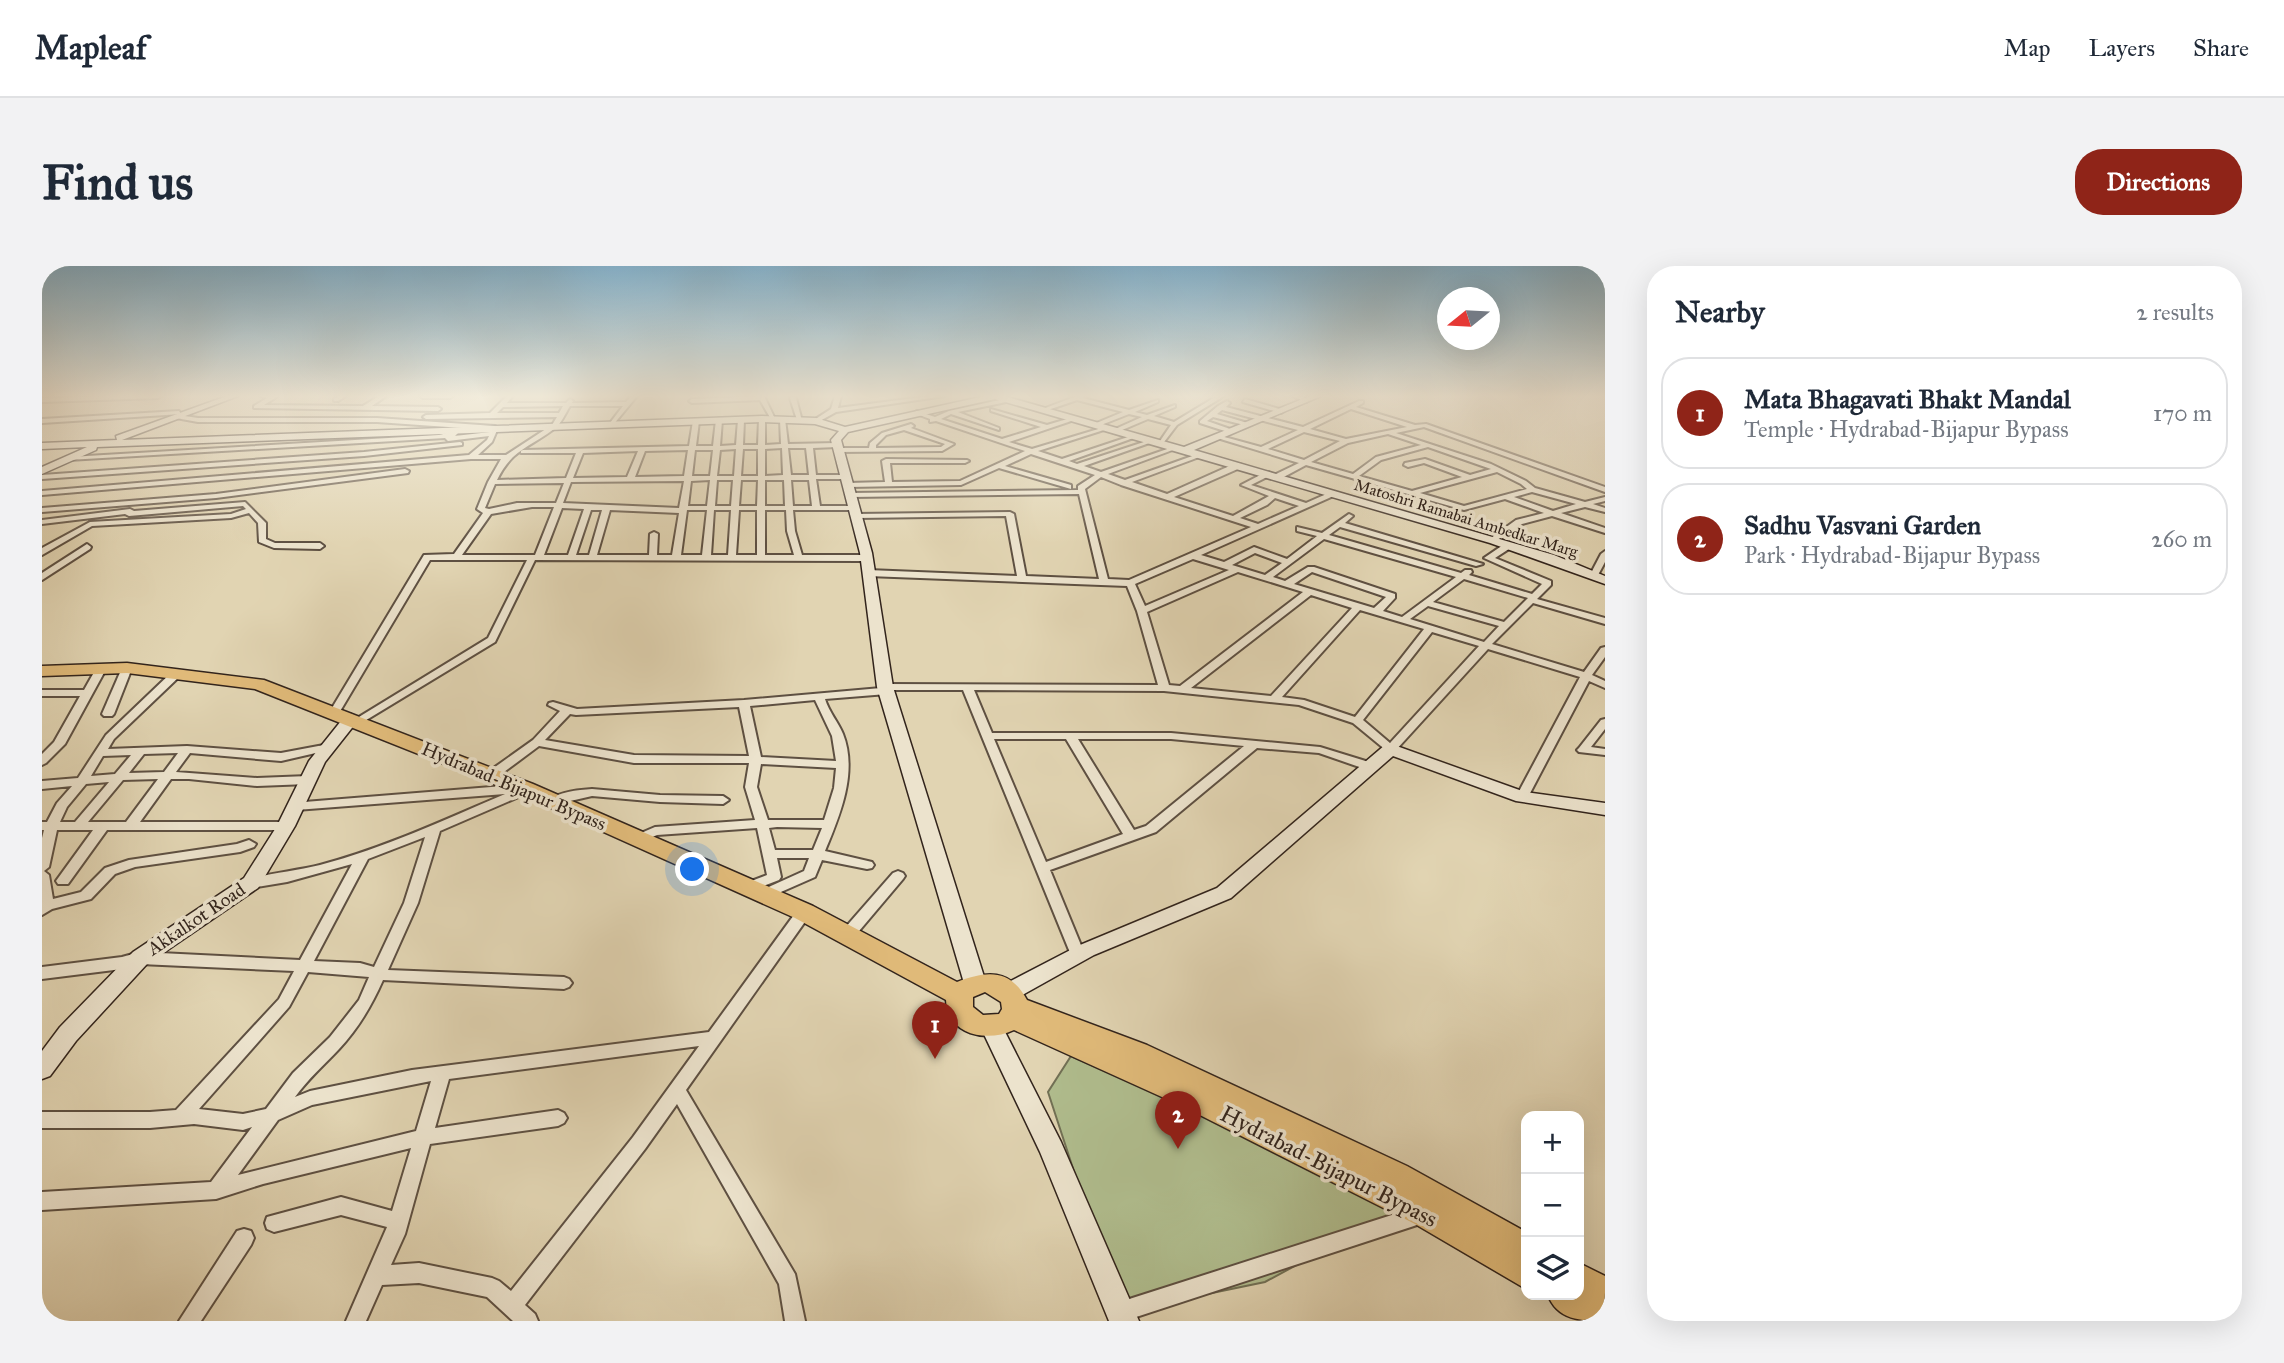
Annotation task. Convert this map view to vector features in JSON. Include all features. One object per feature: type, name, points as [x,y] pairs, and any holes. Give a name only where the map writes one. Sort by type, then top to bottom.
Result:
[{"type":"main road","name":"Hydrabad-Bijapur Bypass","points":[[42,671],[127,668],[258,684],[492,775],[804,912],[967,989],[993,983],[1008,1011],[1194,1098],[1426,1213],[1521,1269]]},
{"type":"main road","points":[[967,989],[958,1002],[965,1017],[972,1023],[1008,1011],[1138,1053],[1383,1170],[1521,1247]]},
{"type":"main road","points":[[1584,1283],[1605,1295]]},
{"type":"main road","points":[[1574,1300],[1605,1318]]},
{"type":"street","points":[[42,446],[65,445]]},
{"type":"street","points":[[45,467],[98,445]]},
{"type":"street","points":[[45,467],[98,445]]},
{"type":"street","points":[[70,458],[183,457],[327,445]]},
{"type":"street","points":[[42,477],[190,467],[415,445]]},
{"type":"street","points":[[412,458],[417,445]]},
{"type":"street","points":[[471,457],[485,445]]},
{"type":"street","points":[[488,512],[481,509],[492,482],[505,459],[525,445]]},
{"type":"street","points":[[523,452],[786,446],[942,449],[949,445]]},
{"type":"street","points":[[1010,445],[1258,527]]},
{"type":"street","points":[[457,556],[488,512],[503,507],[523,505],[684,510],[816,508],[888,484],[961,484],[981,470],[1050,445]]},
{"type":"street","points":[[1097,445],[1103,447]]},
{"type":"street","points":[[1060,462],[1108,445]]},
{"type":"street","points":[[1075,467],[1148,445]]},
{"type":"street","name":"Matoshri Ramabai Ambedkar Marg","points":[[1170,445],[1495,539],[1600,576]]},
{"type":"street","points":[[1104,582],[1081,488],[1099,475],[1194,445]]},
{"type":"street","points":[[1244,445],[1464,508],[1532,490],[1605,510]]},
{"type":"street","points":[[1261,450],[1270,445]]},
{"type":"street","points":[[1306,506],[1245,485],[1274,476],[1338,445]]},
{"type":"street","points":[[1480,445],[1605,490]]},
{"type":"street","points":[[786,446],[789,508],[798,556]]},
{"type":"street","points":[[809,446],[816,508]]},
{"type":"street","points":[[1355,476],[1364,465],[1380,458],[1428,446],[1527,482],[1532,490]]},
{"type":"street","points":[[706,558],[717,447]]},
{"type":"street","points":[[732,557],[739,447]]},
{"type":"street","points":[[761,557],[762,447]]},
{"type":"street","points":[[838,447],[867,565],[886,689],[967,989]]},
{"type":"street","points":[[676,558],[692,448]]},
{"type":"street","points":[[630,479],[643,449]]},
{"type":"street","points":[[1182,449],[1548,553],[1600,576],[1605,554]]},
{"type":"street","points":[[348,718],[492,640],[535,558],[580,451]]},
{"type":"street","points":[[42,483],[450,455],[449,459]]},
{"type":"street","points":[[1124,483],[1200,455]]},
{"type":"street","points":[[183,457],[190,467],[215,482],[240,492],[247,508],[262,523],[262,540],[274,545],[320,546]]},
{"type":"street","points":[[42,494],[471,457],[505,459]]},
{"type":"street","points":[[42,500],[505,459]]},
{"type":"street","points":[[888,484],[886,461],[963,462]]},
{"type":"street","points":[[1408,465],[1425,461],[1468,477]]},
{"type":"street","points":[[45,467],[137,462]]},
{"type":"street","points":[[998,466],[1082,492]]},
{"type":"street","points":[[1167,497],[1237,466]]},
{"type":"street","points":[[42,510],[240,492],[413,469]]},
{"type":"street","points":[[1412,493],[1497,470]]},
{"type":"street","points":[[492,482],[812,477],[851,496],[1010,514],[1022,579]]},
{"type":"street","points":[[851,496],[1082,492]]},
{"type":"street","points":[[348,718],[427,557],[653,559],[798,556],[1022,579],[1130,583],[1334,494]]},
{"type":"street","points":[[1233,519],[1265,503],[1273,495]]},
{"type":"street","points":[[1506,496],[1605,531]]},
{"type":"street","points":[[1495,539],[1519,522],[1605,499]]},
{"type":"street","points":[[42,522],[130,510],[129,514],[247,508]]},
{"type":"street","points":[[42,552],[90,524],[231,516],[247,508]]},
{"type":"street","points":[[571,558],[588,508]]},
{"type":"street","points":[[592,558],[607,508]]},
{"type":"street","points":[[1266,578],[1349,516]]},
{"type":"street","points":[[1339,524],[1479,564]]},
{"type":"street","points":[[1300,529],[1605,621]]},
{"type":"street","points":[[653,559],[654,534]]},
{"type":"street","points":[[42,538],[62,540]]},
{"type":"street","points":[[1403,620],[1509,545]]},
{"type":"street","points":[[42,577],[87,547]]},
{"type":"street","points":[[1225,565],[1254,550],[1288,562]]},
{"type":"street","points":[[1194,556],[1586,676],[1605,685]]},
{"type":"street","points":[[1426,1213],[1122,1317],[1052,1150],[1008,1011],[1078,955],[1224,893],[1368,765],[1391,749],[1486,645],[1548,583],[1488,558]]},
{"type":"street","points":[[1142,611],[1238,569]]},
{"type":"street","points":[[1287,584],[1311,569],[1392,596],[1376,612]]},
{"type":"street","points":[[1130,583],[1142,611],[1164,688]]},
{"type":"street","points":[[1182,689],[1310,592]]},
{"type":"street","points":[[1427,603],[1505,625]]},
{"type":"street","points":[[1274,699],[1359,606]]},
{"type":"street","points":[[1357,721],[1430,628]]},
{"type":"street","points":[[1522,797],[1586,676],[1605,650]]},
{"type":"street","points":[[42,761],[59,744],[101,668]]},
{"type":"street","points":[[108,714],[127,668]]},
{"type":"street","points":[[42,867],[46,826],[122,724],[176,674]]},
{"type":"street","points":[[967,687],[1078,955]]},
{"type":"street","points":[[553,705],[576,712],[744,703],[886,689],[1182,689],[1300,702],[1357,721],[1391,749],[1522,797],[1605,809]]},
{"type":"street","points":[[42,694],[88,693]]},
{"type":"street","points":[[756,891],[810,874],[829,824],[844,765],[838,737],[821,707],[819,697]]},
{"type":"street","points":[[744,703],[756,760],[751,787],[771,855],[774,877],[756,891]]},
{"type":"street","points":[[492,775],[537,742],[568,710]]},
{"type":"street","name":"Akkalkot Road","points":[[42,1069],[68,1034],[140,958],[251,883],[286,826],[317,761],[348,718]]},
{"type":"street","points":[[1605,722],[1583,750],[1605,752]]},
{"type":"street","points":[[987,736],[1171,736],[1320,750],[1368,765]]},
{"type":"street","points":[[1070,736],[1131,836]]},
{"type":"street","points":[[537,742],[634,759],[756,760],[844,765]]},
{"type":"street","points":[[1042,868],[1151,829],[1254,744]]},
{"type":"street","points":[[100,753],[187,749],[281,757],[329,747]]},
{"type":"street","points":[[130,826],[187,749]]},
{"type":"street","points":[[78,826],[140,752]]},
{"type":"street","points":[[42,785],[168,775],[208,776],[257,782],[308,780]]},
{"type":"street","points":[[296,806],[526,789]]},
{"type":"street","points":[[251,883],[288,878],[364,855],[526,789]]},
{"type":"street","points":[[553,801],[575,793],[595,791],[664,799],[723,800]]},
{"type":"street","points":[[639,839],[655,831],[763,824],[829,824]]},
{"type":"street","points":[[46,826],[286,826]]},
{"type":"street","points":[[63,881],[103,826]]},
{"type":"street","points":[[216,1190],[299,1078],[336,1042],[366,1003],[411,903],[435,827]]},
{"type":"street","points":[[42,875],[46,888],[45,908],[86,895],[110,871],[134,863],[240,848],[249,844]]},
{"type":"street","points":[[771,855],[817,854],[867,865]]},
{"type":"street","points":[[181,1118],[284,1003],[364,855]]},
{"type":"street","points":[[849,933],[898,876]]},
{"type":"street","points":[[512,1306],[639,1143],[804,912]]},
{"type":"street","points":[[42,974],[140,958],[360,969],[378,975],[564,983]]},
{"type":"street","points":[[42,1120],[181,1118],[243,1122],[269,1116],[310,1098],[442,1073],[712,1038]]},
{"type":"street","points":[[356,1321],[379,1275],[398,1221],[442,1073]]},
{"type":"street","points":[[677,1089],[788,1281],[796,1321]]},
{"type":"street","points":[[42,1201],[216,1190],[424,1137],[558,1118]]},
{"type":"street","points":[[274,1223],[341,1206],[398,1221]]},
{"type":"street","points":[[189,1321],[244,1238]]},
{"type":"street","points":[[379,1275],[419,1273],[492,1288],[528,1321]]},
{"type":"green space","points":[[1071,1056],[1408,1205],[1265,1282],[1120,1312],[1048,1092]]},
{"type":"place","name":"Mata Bhagavati Bhakt Mandal","points":[[935,1059]]},
{"type":"place","name":"Sadhu Vasvani Garden","points":[[1178,1149]]}]
